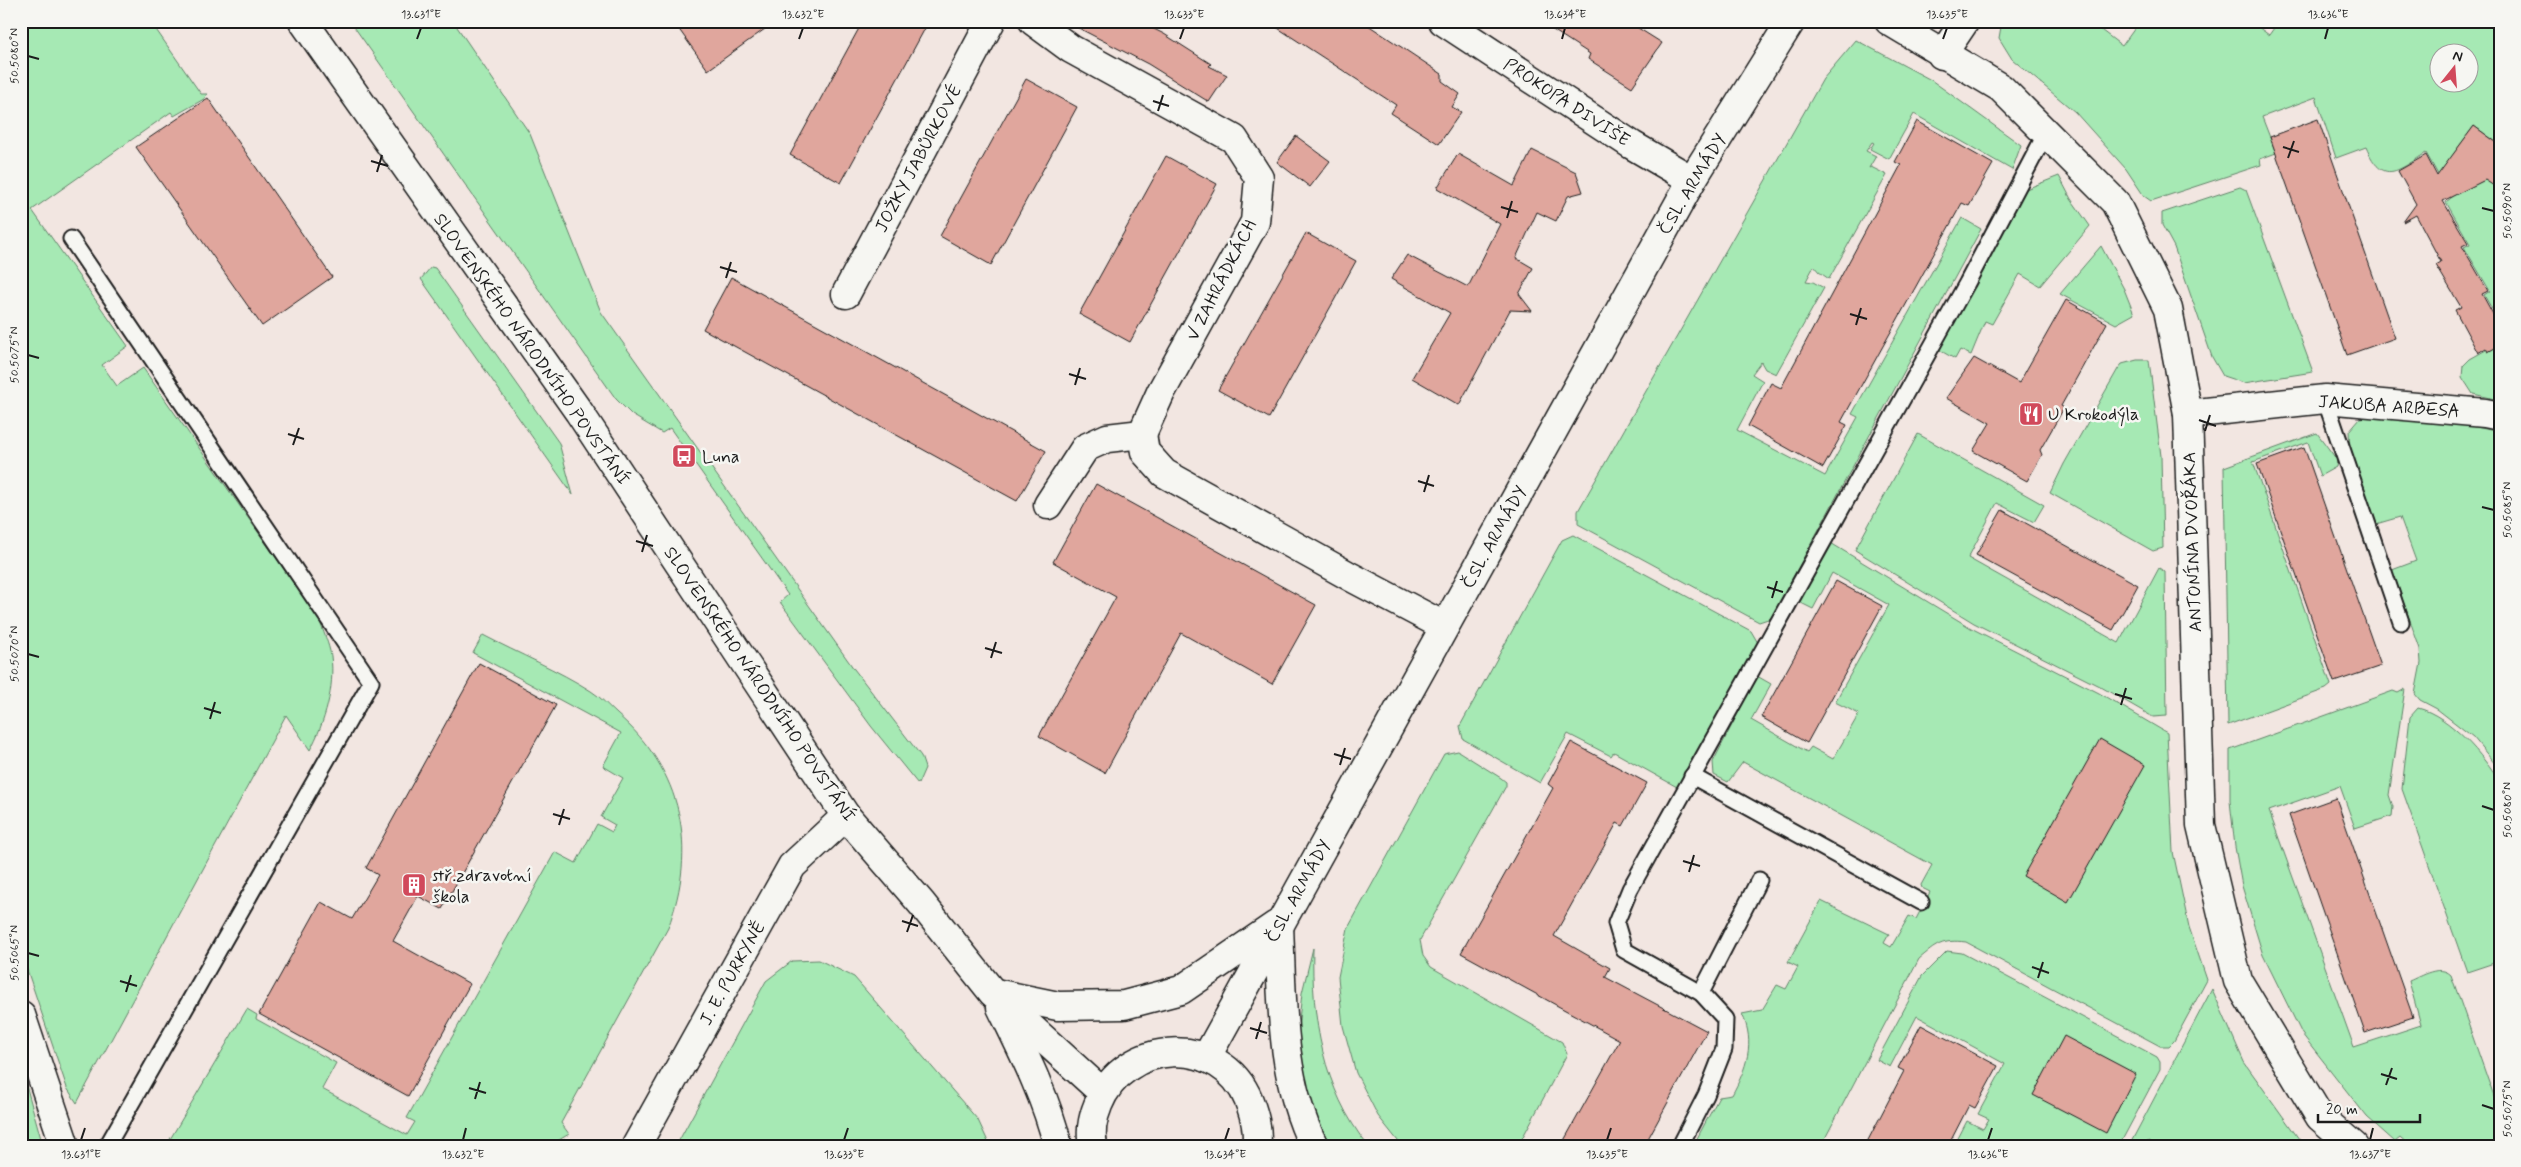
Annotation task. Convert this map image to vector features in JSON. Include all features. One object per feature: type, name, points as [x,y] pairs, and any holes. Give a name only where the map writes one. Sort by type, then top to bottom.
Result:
[{"type":"street","name":"SLOVENSKÉHO NÁRODNÍHO POVSTÁNÍ","points":[[302,21],[579,412],[846,816],[922,904],[993,993],[1102,1092]]},
{"type":"street","name":"JOŽKY JABŮRKOVÉ","points":[[846,294],[991,21]]},
{"type":"street","name":"V ZAHRÁDKÁCH","points":[[1033,21],[1071,49],[1234,138],[1259,178],[1255,222],[1161,392],[1142,434]]},
{"type":"street","name":"PROKOPA DIVIŠE","points":[[1443,21],[1632,145],[1692,180]]},
{"type":"street","name":"ČSL. ARMÁDY","points":[[1206,1058],[1279,923],[1692,180],[1791,21]]},
{"type":"street","name":"ANTONÍNA DVOŘÁKA","points":[[1889,21],[1942,55],[2001,88],[2115,202],[2168,309],[2188,414],[2201,825],[2238,982],[2320,1117],[2354,1146]]},
{"type":"street","points":[[1942,55],[1965,21]]},
{"type":"street","name":"JAKUBA ARBESA","points":[[2188,414],[2325,399],[2500,416]]},
{"type":"street","points":[[1048,505],[1084,448],[1107,438],[1142,434],[1144,452],[1164,473],[1351,577],[1444,626]]},
{"type":"street","name":"J. E. PURKYNĚ","points":[[636,1146],[792,866],[846,816]]},
{"type":"street","points":[[993,993],[1058,1006],[1124,1005],[1180,990],[1279,923]]},
{"type":"street","points":[[1279,923],[1283,1033],[1304,1126],[1314,1146]]},
{"type":"street","points":[[993,993],[1027,1059],[1053,1125],[1058,1146]]},
{"type":"street","points":[[21,1015],[65,1146]]},
{"type":"street","points":[[1093,1146],[1094,1116],[1102,1092],[1137,1060],[1159,1052],[1183,1052],[1206,1058],[1229,1072],[1245,1092],[1255,1116],[1256,1146]]},
{"type":"lane","points":[[1680,1146],[1706,1095],[1724,1049],[1725,1019],[1701,992],[1624,950],[1616,923],[1630,889],[1967,283],[2046,133]]},
{"type":"lane","points":[[71,239],[371,682],[107,1146]]},
{"type":"lane","points":[[2325,399],[2401,622]]},
{"type":"lane","points":[[1692,776],[1921,902]]},
{"type":"lane","points":[[1701,992],[1759,880]]},
{"type":"green space","points":[[21,21],[150,21],[201,94],[207,94],[204,99],[174,116],[171,112],[32,210],[128,346],[102,365],[117,386],[143,368],[319,619],[330,651],[332,668],[328,704],[310,750],[286,715],[77,1103],[67,1088],[21,952],[21,910],[25,909],[21,899]]},
{"type":"green space","points":[[350,21],[453,21],[530,134],[601,312],[854,669],[921,756],[925,768],[918,784],[871,726],[780,602],[788,595],[670,428],[662,433],[632,415],[616,399]]},
{"type":"green space","points":[[2002,21],[2089,21],[2122,46],[2140,21],[2250,21],[2269,35],[2279,21],[2500,21],[2500,145],[2474,126],[2453,155],[2500,190],[2500,323],[2484,295],[2490,291],[2464,247],[2470,244],[2446,202],[2451,198],[2426,153],[2407,165],[2392,171],[2385,171],[2379,167],[2372,159],[2366,147],[2336,158],[2316,97],[2262,117],[2276,153],[2260,159],[2261,165],[2151,201],[2144,196],[2126,169],[2075,112],[2012,59],[1999,38]]},
{"type":"green space","points":[[1856,40],[1931,80],[2021,145],[2012,170],[1914,114],[1889,159],[1870,149],[1874,143],[1872,142],[1866,151],[1876,156],[1869,168],[1871,167],[1887,175],[1829,279],[1814,266],[1806,281],[1813,282],[1824,288],[1776,374],[1765,369],[1761,362],[1752,374],[1763,381],[1737,430],[1825,476],[1858,417],[1852,414],[1962,218],[1981,229],[1771,618],[1759,622],[1578,524],[1578,511],[1823,79]]},
{"type":"green space","points":[[2059,176],[2071,199],[2090,226],[2040,286],[2020,274],[1992,324],[1985,321],[1971,355],[1960,350],[1955,359],[1934,347],[2015,198],[2026,189]]},
{"type":"green space","points":[[2240,187],[2246,190],[2313,372],[2244,383],[2223,376],[2212,357],[2174,247],[2162,225],[2162,213]]},
{"type":"green space","points":[[2101,246],[2124,289],[2134,314],[2116,324],[2060,294]]},
{"type":"green space","points":[[431,267],[435,268],[559,443],[573,495],[421,279]]},
{"type":"green space","points":[[2500,342],[2500,400],[2473,394],[2462,377],[2463,366],[2470,359]]},
{"type":"green space","points":[[2137,360],[2149,360],[2161,456],[2163,548],[2153,551],[2050,493],[2064,464],[2118,369],[2122,364]]},
{"type":"green space","points":[[2376,416],[2438,419],[2500,432],[2500,770],[2473,737],[2437,709],[2420,700],[2415,694],[2421,663],[2420,649],[2392,570],[2416,561],[2400,517],[2376,524],[2350,449],[2349,431],[2360,418]]},
{"type":"green space","points":[[2317,433],[2337,460],[2336,467],[2320,476],[2308,442],[2253,462],[2331,685],[2326,689],[2228,725],[2224,467]]},
{"type":"green space","points":[[1918,434],[2044,505],[2034,522],[1997,503],[1968,558],[2119,643],[2159,568],[2165,572],[2167,716],[2153,717],[2101,687],[1974,623],[1855,550]]},
{"type":"green space","points":[[1573,535],[1751,631],[1758,643],[1677,787],[1614,752],[1611,756],[1568,734],[1540,783],[1463,739],[1460,726],[1562,540]]},
{"type":"green space","points":[[1829,542],[1971,628],[2099,693],[2167,733],[2173,852],[2189,927],[2207,980],[2174,1041],[2169,1046],[2160,1046],[1966,942],[1945,942],[1919,959],[1821,1146],[1693,1146],[1719,1097],[1732,1095],[1745,1066],[1749,1046],[1746,1025],[1742,1014],[1762,1010],[1777,985],[1786,989],[1798,967],[1788,962],[1821,901],[1889,934],[1884,943],[1891,947],[1909,916],[1916,919],[1930,892],[1922,888],[1921,885],[1932,865],[1743,762],[1728,782],[1714,775],[1713,762],[1757,676],[1771,684],[1751,720],[1807,752],[1811,747],[1833,759],[1859,714],[1835,702],[1889,605],[1832,573],[1813,609],[1797,601]]},
{"type":"green space","points":[[483,635],[565,676],[602,699],[639,736],[657,760],[670,786],[678,812],[682,840],[682,869],[677,898],[668,928],[561,1123],[569,1134],[549,1146],[166,1146],[247,1009],[257,1015],[256,1019],[336,1063],[322,1089],[407,1135],[415,1122],[407,1118],[555,852],[576,863],[597,824],[612,832],[615,825],[601,817],[623,778],[603,766],[621,733],[473,653]]},
{"type":"green space","points":[[2405,689],[2389,795],[2393,807],[2392,816],[2355,828],[2340,786],[2269,811],[2354,1047],[2421,1025],[2409,981],[2430,972],[2447,972],[2451,975],[2500,1114],[2500,1146],[2409,1146],[2400,1138],[2395,1142],[2367,1117],[2302,1034],[2263,955],[2242,886],[2230,801],[2230,750],[2393,691],[2398,693]]},
{"type":"green space","points":[[2418,708],[2442,719],[2465,738],[2485,761],[2500,783],[2500,961],[2467,972],[2402,789],[2410,717]]},
{"type":"green space","points":[[1458,751],[1501,778],[1506,782],[1506,786],[1420,940],[1423,956],[1431,967],[1562,1042],[1567,1054],[1518,1146],[1402,1146],[1378,1116],[1356,1073],[1343,1026],[1338,977],[1348,928],[1444,754]]},
{"type":"green space","points":[[1313,948],[1314,1000],[1323,1052],[1330,1077],[1340,1101],[1368,1146],[1323,1146],[1321,1142],[1296,1047],[1302,993]]},
{"type":"green space","points":[[1947,951],[1962,953],[2157,1057],[2160,1062],[2160,1069],[2119,1146],[1954,1146],[1967,1121],[1983,1129],[1989,1119],[1978,1114],[2005,1064],[1917,1016],[1890,1067],[1877,1060],[1922,976]]},
{"type":"green space","points":[[819,960],[854,977],[978,1120],[990,1146],[676,1146],[766,981],[792,961]]},
{"type":"green space","points":[[2212,989],[2244,1062],[2304,1146],[2158,1146],[2148,1141],[2145,1146],[2129,1146]]},
{"type":"green space","points":[[21,1070],[23,1074],[43,1146],[21,1146]]},
{"type":"building","points":[[673,21],[776,21],[708,70]]},
{"type":"building","points":[[863,21],[929,21],[841,183],[790,155]]},
{"type":"building","points":[[1065,21],[1138,21],[1164,34],[1211,64],[1209,66],[1227,75],[1209,102],[1148,64]]},
{"type":"building","points":[[1267,21],[1362,21],[1442,74],[1442,81],[1460,94],[1452,107],[1461,112],[1439,144],[1391,113],[1396,105]]},
{"type":"building","points":[[1539,21],[1627,21],[1662,43],[1632,87],[1588,59],[1590,54]]},
{"type":"building","points":[[1026,79],[1077,107],[991,265],[940,236]]},
{"type":"building","points":[[208,98],[332,277],[262,326],[136,147]]},
{"type":"building","points":[[2318,119],[2395,338],[2347,355],[2270,137]]},
{"type":"building","points":[[1917,121],[1993,164],[1969,206],[1962,203],[1841,422],[1847,425],[1823,468],[1748,426],[1771,383],[1781,388],[1901,165],[1895,162]]},
{"type":"building","points":[[2474,126],[2500,145],[2500,190],[2485,180],[2443,201],[2468,243],[2462,246],[2488,291],[2482,294],[2500,327],[2500,345],[2488,352],[2486,348],[2478,353],[2455,310],[2461,307],[2436,265],[2441,262],[2416,215],[2403,222],[2416,204],[2398,171],[2426,155],[2437,176]]},
{"type":"building","points":[[1296,136],[1330,161],[1310,187],[1277,162]]},
{"type":"building","points":[[1532,150],[1576,172],[1583,192],[1568,196],[1556,221],[1537,212],[1516,258],[1533,268],[1519,294],[1532,311],[1510,310],[1459,405],[1412,378],[1450,313],[1391,279],[1407,255],[1468,287],[1500,224],[1437,188],[1458,154],[1514,186]]},
{"type":"building","points":[[1166,156],[1217,184],[1130,342],[1079,314]]},
{"type":"building","points":[[1306,233],[1356,261],[1269,418],[1218,390]]},
{"type":"building","points":[[731,277],[1046,451],[1017,501],[703,329]]},
{"type":"building","points":[[2066,300],[2107,323],[2061,406],[2064,408],[2040,450],[2042,455],[2027,481],[1973,451],[1990,423],[1946,398],[1974,358],[2019,383]]},
{"type":"building","points":[[2304,447],[2381,666],[2334,682],[2257,464]]},
{"type":"building","points":[[1096,484],[1316,605],[1272,684],[1181,633],[1105,773],[1039,736],[1116,597],[1053,562]]},
{"type":"building","points":[[2002,510],[2138,585],[2113,630],[1976,555]]},
{"type":"building","points":[[1836,581],[1882,606],[1807,743],[1761,717]]},
{"type":"building","name":"stř.zdravotní škola","points":[[479,663],[556,705],[442,909],[418,896],[393,941],[470,984],[408,1096],[259,1014],[321,902],[352,919],[378,875],[366,868]]},
{"type":"building","points":[[2100,739],[2145,765],[2068,902],[2023,876]]},
{"type":"building","points":[[1571,742],[1647,783],[1623,826],[1617,823],[1554,936],[1610,968],[1605,977],[1707,1031],[1644,1146],[1561,1146],[1620,1040],[1461,953],[1553,788],[1548,784]]},
{"type":"building","points":[[2336,798],[2413,1017],[2365,1033],[2289,815]]},
{"type":"building","points":[[1921,1025],[1998,1066],[1975,1108],[1969,1105],[1948,1146],[1865,1146],[1904,1071],[1898,1068]]},
{"type":"building","points":[[2064,1036],[2136,1074],[2106,1133],[2033,1095]]},
{"type":"place","name":"U Krokodýla","points":[[2031,414]]},
{"type":"place","name":"Luna","points":[[684,456]]},
{"type":"place","name":"stř.zdravotní škola","points":[[414,885]]}]
